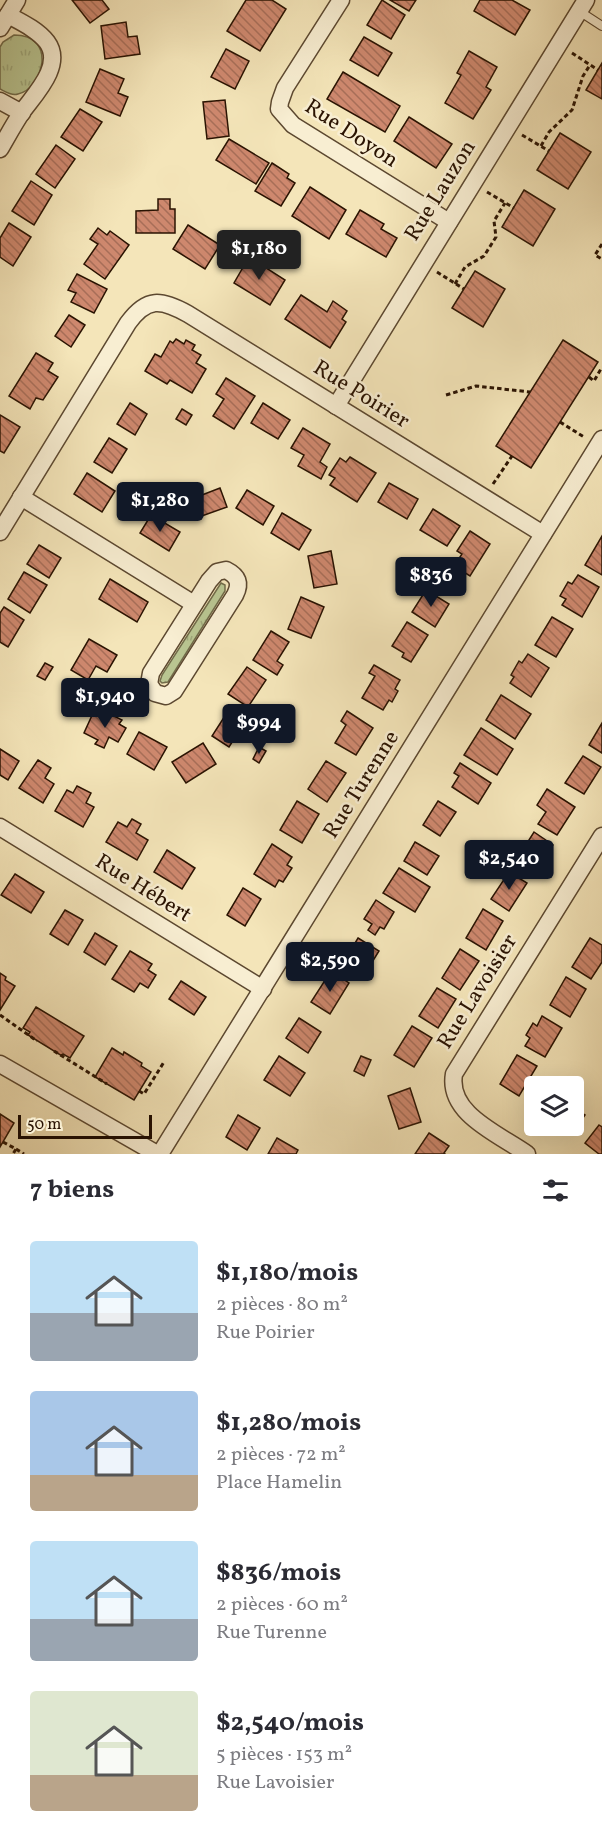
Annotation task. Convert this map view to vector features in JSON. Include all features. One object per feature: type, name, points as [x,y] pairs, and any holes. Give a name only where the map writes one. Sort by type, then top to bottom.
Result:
[{"type":"street","points":[[0,149],[45,79],[52,61],[52,52],[44,38],[4,22],[18,0]]},
{"type":"street","name":"Rue Doyon","points":[[340,0],[285,88],[279,110],[293,125],[449,222]]},
{"type":"street","name":"Rue Lauzon","points":[[336,406],[584,3]]},
{"type":"street","points":[[0,101],[22,113]]},
{"type":"street","name":"Rue Poirier","points":[[21,498],[128,323],[139,309],[153,303],[170,304],[543,534]]},
{"type":"street","name":"Rue Turenne","points":[[158,1154],[263,989],[600,443]]},
{"type":"street","points":[[0,532],[21,498],[195,603]]},
{"type":"street","points":[[226,570],[238,580],[235,595],[179,685],[171,694],[161,696],[152,689],[149,678],[195,603],[217,572],[226,570]]},
{"type":"street","name":"Rue Hébert","points":[[0,827],[263,989]]},
{"type":"street","name":"Rue Lavoisier","points":[[527,1154],[462,1109],[453,1088],[454,1074],[602,836]]},
{"type":"street","points":[[0,1064],[158,1154]]},
{"type":"lane","points":[[584,3],[602,26]]},
{"type":"path","points":[[558,45],[598,70]]},
{"type":"path","points":[[541,146],[549,132],[572,110],[583,76],[590,65]]},
{"type":"path","points":[[508,127],[549,151]]},
{"type":"path","points":[[473,183],[514,208]]},
{"type":"path","points":[[455,284],[465,267],[484,256],[496,237],[494,221],[505,203]]},
{"type":"path","points":[[602,244],[595,255],[602,259]]},
{"type":"path","points":[[423,264],[464,289]]},
{"type":"path","points":[[589,377],[594,381],[602,367]]},
{"type":"path","points":[[446,395],[476,386],[530,392]]},
{"type":"path","points":[[560,422],[600,443]]},
{"type":"path","points":[[484,498],[512,456]]},
{"type":"path","points":[[0,1016],[37,1041]]},
{"type":"path","points":[[54,1051],[107,1084]]},
{"type":"path","points":[[139,1091],[144,1094],[164,1062]]},
{"type":"path","points":[[3,1142],[24,1154]]},
{"type":"path","points":[[13,1154],[16,1149]]},
{"type":"green space","points":[[14,35],[28,37],[37,44],[41,52],[42,63],[34,83],[27,90],[16,94],[0,89],[0,47],[3,42]]},
{"type":"green space","points":[[221,583],[225,585],[225,591],[168,682],[162,683],[160,681],[162,675]]},
{"type":"building","points":[[72,0],[102,0],[109,9],[90,23]]},
{"type":"building","points":[[246,0],[272,0],[286,9],[260,51],[227,31]]},
{"type":"building","points":[[382,0],[405,15],[391,39],[367,25]]},
{"type":"building","points":[[390,0],[416,0],[409,11]]},
{"type":"building","points":[[480,0],[512,0],[530,10],[515,35],[474,11]]},
{"type":"building","points":[[126,22],[128,37],[137,36],[140,54],[105,59],[101,26]]},
{"type":"building","points":[[364,37],[392,53],[378,76],[350,60]]},
{"type":"building","points":[[226,49],[249,61],[235,89],[211,77]]},
{"type":"building","points":[[469,51],[497,67],[486,87],[491,90],[473,119],[445,103],[461,75],[457,73]]},
{"type":"building","points":[[602,63],[602,99],[586,90]]},
{"type":"building","points":[[100,69],[124,79],[118,93],[128,97],[120,116],[86,102]]},
{"type":"building","points":[[343,72],[400,106],[385,132],[327,99]]},
{"type":"building","points":[[225,100],[229,136],[207,139],[203,102]]},
{"type":"building","points":[[80,109],[102,122],[83,151],[61,137]]},
{"type":"building","points":[[409,117],[452,144],[436,168],[394,141]]},
{"type":"building","points":[[560,133],[591,152],[568,189],[537,170]]},
{"type":"building","points":[[229,139],[269,163],[256,184],[216,160]]},
{"type":"building","points":[[56,145],[75,159],[55,188],[36,174]]},
{"type":"building","points":[[272,163],[289,174],[287,178],[295,183],[281,206],[255,191]]},
{"type":"building","points":[[31,181],[52,195],[34,225],[12,211]]},
{"type":"building","points":[[310,187],[346,210],[329,239],[292,216]]},
{"type":"building","points":[[524,190],[555,209],[533,246],[502,227]]},
{"type":"building","points":[[158,199],[170,199],[170,209],[175,209],[175,233],[136,233],[136,211],[158,210]]},
{"type":"building","points":[[360,210],[384,224],[381,229],[397,238],[386,257],[346,234]]},
{"type":"building","points":[[9,223],[31,237],[13,266],[0,257],[0,238]]},
{"type":"building","points":[[188,225],[220,245],[205,269],[173,249]]},
{"type":"building","points":[[98,228],[107,235],[110,231],[129,245],[105,279],[84,264],[98,244],[90,239]]},
{"type":"building","points":[[249,257],[285,280],[270,305],[234,283]]},
{"type":"building","points":[[475,271],[505,289],[483,327],[452,308]]},
{"type":"building","points":[[77,274],[107,289],[94,313],[71,302],[76,293],[68,290]]},
{"type":"building","points":[[301,295],[327,312],[333,301],[347,311],[342,319],[346,322],[330,348],[285,319]]},
{"type":"building","points":[[69,315],[85,325],[71,347],[55,336]]},
{"type":"building","points":[[176,339],[184,344],[186,340],[195,345],[192,350],[201,355],[196,363],[206,369],[192,393],[170,380],[167,384],[145,371],[155,354],[161,357],[170,341],[173,343]]},
{"type":"building","points":[[563,340],[598,362],[531,468],[496,446]]},
{"type":"building","points":[[36,353],[53,363],[48,371],[58,377],[43,400],[36,398],[30,409],[9,396]]},
{"type":"building","points":[[226,378],[255,396],[234,429],[213,416],[224,399],[216,394]]},
{"type":"building","points":[[130,403],[147,414],[135,435],[117,424]]},
{"type":"building","points":[[263,403],[290,420],[278,439],[251,423]]},
{"type":"building","points":[[182,409],[192,415],[186,425],[176,419]]},
{"type":"building","points":[[0,415],[20,427],[4,453],[0,451]]},
{"type":"building","points":[[303,428],[330,444],[320,462],[327,467],[321,479],[298,466],[304,455],[291,448]]},
{"type":"building","points":[[109,438],[127,449],[112,473],[94,462]]},
{"type":"building","points":[[350,457],[376,473],[357,502],[330,485],[335,478],[329,475],[340,458],[346,462]]},
{"type":"building","points":[[87,473],[115,491],[102,512],[74,494]]},
{"type":"building","points":[[389,483],[418,499],[407,519],[378,502]]},
{"type":"building","points":[[220,488],[227,507],[196,518],[189,500]]},
{"type":"building","points":[[247,490],[274,506],[263,525],[236,508]]},
{"type":"building","points":[[131,491],[142,498],[138,505],[127,498]]},
{"type":"building","points":[[433,509],[460,526],[447,546],[420,530]]},
{"type":"building","points":[[282,513],[311,530],[299,550],[271,533]]},
{"type":"building","points":[[151,515],[180,532],[169,551],[140,533]]},
{"type":"building","points":[[470,531],[490,544],[470,576],[454,566],[462,554],[457,551]]},
{"type":"building","points":[[602,536],[602,575],[585,565]]},
{"type":"building","points":[[39,545],[61,558],[49,578],[27,564]]},
{"type":"building","points":[[331,551],[337,584],[314,588],[308,556]]},
{"type":"building","points":[[24,572],[47,585],[30,613],[8,599]]},
{"type":"building","points":[[578,575],[599,587],[582,617],[562,605],[566,599],[560,596],[568,582],[572,584]]},
{"type":"building","points":[[110,579],[148,602],[137,622],[99,599]]},
{"type":"building","points":[[426,590],[449,604],[435,627],[412,612]]},
{"type":"building","points":[[301,597],[324,607],[311,638],[288,629]]},
{"type":"building","points":[[4,607],[24,620],[8,647],[0,642],[0,613]]},
{"type":"building","points":[[552,617],[573,629],[556,657],[535,645]]},
{"type":"building","points":[[407,622],[428,635],[411,662],[402,657],[404,653],[392,646]]},
{"type":"building","points":[[271,631],[289,642],[277,661],[283,665],[277,675],[253,660]]},
{"type":"building","points":[[89,639],[117,655],[107,672],[96,666],[88,680],[71,670]]},
{"type":"building","points":[[528,654],[549,668],[531,697],[510,683],[514,677],[511,675],[519,661],[522,663]]},
{"type":"building","points":[[45,663],[53,667],[45,680],[37,676]]},
{"type":"building","points":[[374,665],[400,680],[395,689],[398,691],[392,702],[389,700],[383,710],[362,698],[375,676],[369,673]]},
{"type":"building","points":[[247,667],[266,680],[248,707],[228,694]]},
{"type":"building","points":[[501,695],[531,714],[515,739],[486,720]]},
{"type":"building","points":[[230,708],[247,719],[229,747],[212,736]]},
{"type":"building","points":[[94,711],[109,718],[110,714],[122,720],[119,724],[126,728],[118,742],[109,737],[104,748],[95,744],[98,740],[84,733]]},
{"type":"building","points":[[347,711],[373,728],[356,755],[335,743],[346,725],[341,721]]},
{"type":"building","points":[[602,723],[602,753],[589,745]]},
{"type":"building","points":[[481,728],[513,749],[497,775],[464,755]]},
{"type":"building","points":[[139,732],[167,747],[154,770],[127,754]]},
{"type":"building","points":[[203,743],[216,764],[186,783],[172,762]]},
{"type":"building","points":[[259,747],[266,751],[259,763],[253,759]]},
{"type":"building","points":[[0,749],[19,761],[8,780],[0,775]]},
{"type":"building","points":[[583,756],[601,767],[584,794],[565,783]]},
{"type":"building","points":[[38,760],[51,768],[45,778],[54,784],[43,803],[19,788]]},
{"type":"building","points":[[326,761],[346,773],[327,802],[308,789]]},
{"type":"building","points":[[460,763],[491,783],[478,804],[452,787],[459,776],[454,773]]},
{"type":"building","points":[[77,786],[91,793],[86,803],[94,807],[83,827],[55,811],[67,790],[73,793]]},
{"type":"building","points":[[547,789],[575,807],[557,835],[538,824],[546,812],[537,805]]},
{"type":"building","points":[[297,801],[319,814],[302,843],[280,830]]},
{"type":"building","points":[[438,801],[456,812],[440,836],[423,825]]},
{"type":"building","points":[[132,819],[141,824],[136,833],[148,840],[137,860],[106,842],[118,822],[127,827]]},
{"type":"building","points":[[534,832],[553,845],[535,874],[515,862]]},
{"type":"building","points":[[415,842],[439,856],[427,875],[404,861]]},
{"type":"building","points":[[272,844],[292,857],[287,865],[292,868],[283,882],[279,880],[275,887],[254,874]]},
{"type":"building","points":[[167,850],[195,868],[182,889],[154,872]]},
{"type":"building","points":[[399,868],[430,887],[415,912],[383,893]]},
{"type":"building","points":[[509,872],[527,883],[509,911],[491,899]]},
{"type":"building","points":[[15,874],[44,892],[31,913],[1,895]]},
{"type":"building","points":[[243,888],[261,899],[245,926],[227,915]]},
{"type":"building","points":[[376,900],[394,912],[384,929],[380,927],[375,935],[368,930],[372,924],[364,919]]},
{"type":"building","points":[[483,909],[503,921],[486,950],[466,938]]},
{"type":"building","points":[[65,910],[83,920],[68,945],[50,934]]},
{"type":"building","points":[[95,933],[117,946],[105,965],[84,952]]},
{"type":"building","points":[[358,938],[379,951],[366,972],[345,960]]},
{"type":"building","points":[[590,938],[602,945],[602,962],[591,979],[572,967]]},
{"type":"building","points":[[460,949],[479,961],[460,990],[442,978]]},
{"type":"building","points":[[130,951],[152,964],[148,970],[156,975],[148,988],[140,983],[134,992],[112,979]]},
{"type":"building","points":[[331,971],[349,983],[330,1014],[311,1002]]},
{"type":"building","points":[[0,973],[6,977],[5,980],[15,986],[0,1010]]},
{"type":"building","points":[[566,977],[586,989],[570,1017],[550,1005]]},
{"type":"building","points":[[181,981],[206,997],[194,1015],[169,999]]},
{"type":"building","points":[[437,988],[456,999],[438,1028],[419,1016]]},
{"type":"building","points":[[36,1007],[84,1036],[70,1058],[63,1054],[62,1056],[28,1035],[30,1032],[23,1028]]},
{"type":"building","points":[[542,1016],[562,1028],[545,1057],[525,1046],[530,1038],[526,1035],[533,1023],[537,1026]]},
{"type":"building","points":[[299,1018],[321,1032],[308,1053],[286,1038]]},
{"type":"building","points":[[412,1026],[432,1038],[414,1067],[394,1055]]},
{"type":"building","points":[[112,1048],[142,1063],[141,1066],[151,1072],[134,1100],[95,1077]]},
{"type":"building","points":[[517,1055],[537,1066],[531,1076],[524,1076],[524,1088],[519,1096],[500,1084]]},
{"type":"building","points":[[279,1056],[305,1073],[290,1096],[264,1080]]},
{"type":"building","points":[[361,1056],[371,1060],[364,1076],[354,1071]]},
{"type":"building","points":[[410,1088],[421,1122],[399,1129],[388,1096]]},
{"type":"building","points":[[0,1114],[14,1123],[0,1147]]},
{"type":"building","points":[[238,1115],[260,1128],[247,1150],[226,1137]]},
{"type":"building","points":[[599,1125],[602,1127],[602,1154],[585,1143]]},
{"type":"building","points":[[429,1133],[449,1146],[445,1154],[415,1154]]},
{"type":"building","points":[[277,1138],[298,1150],[296,1154],[268,1154]]}]
